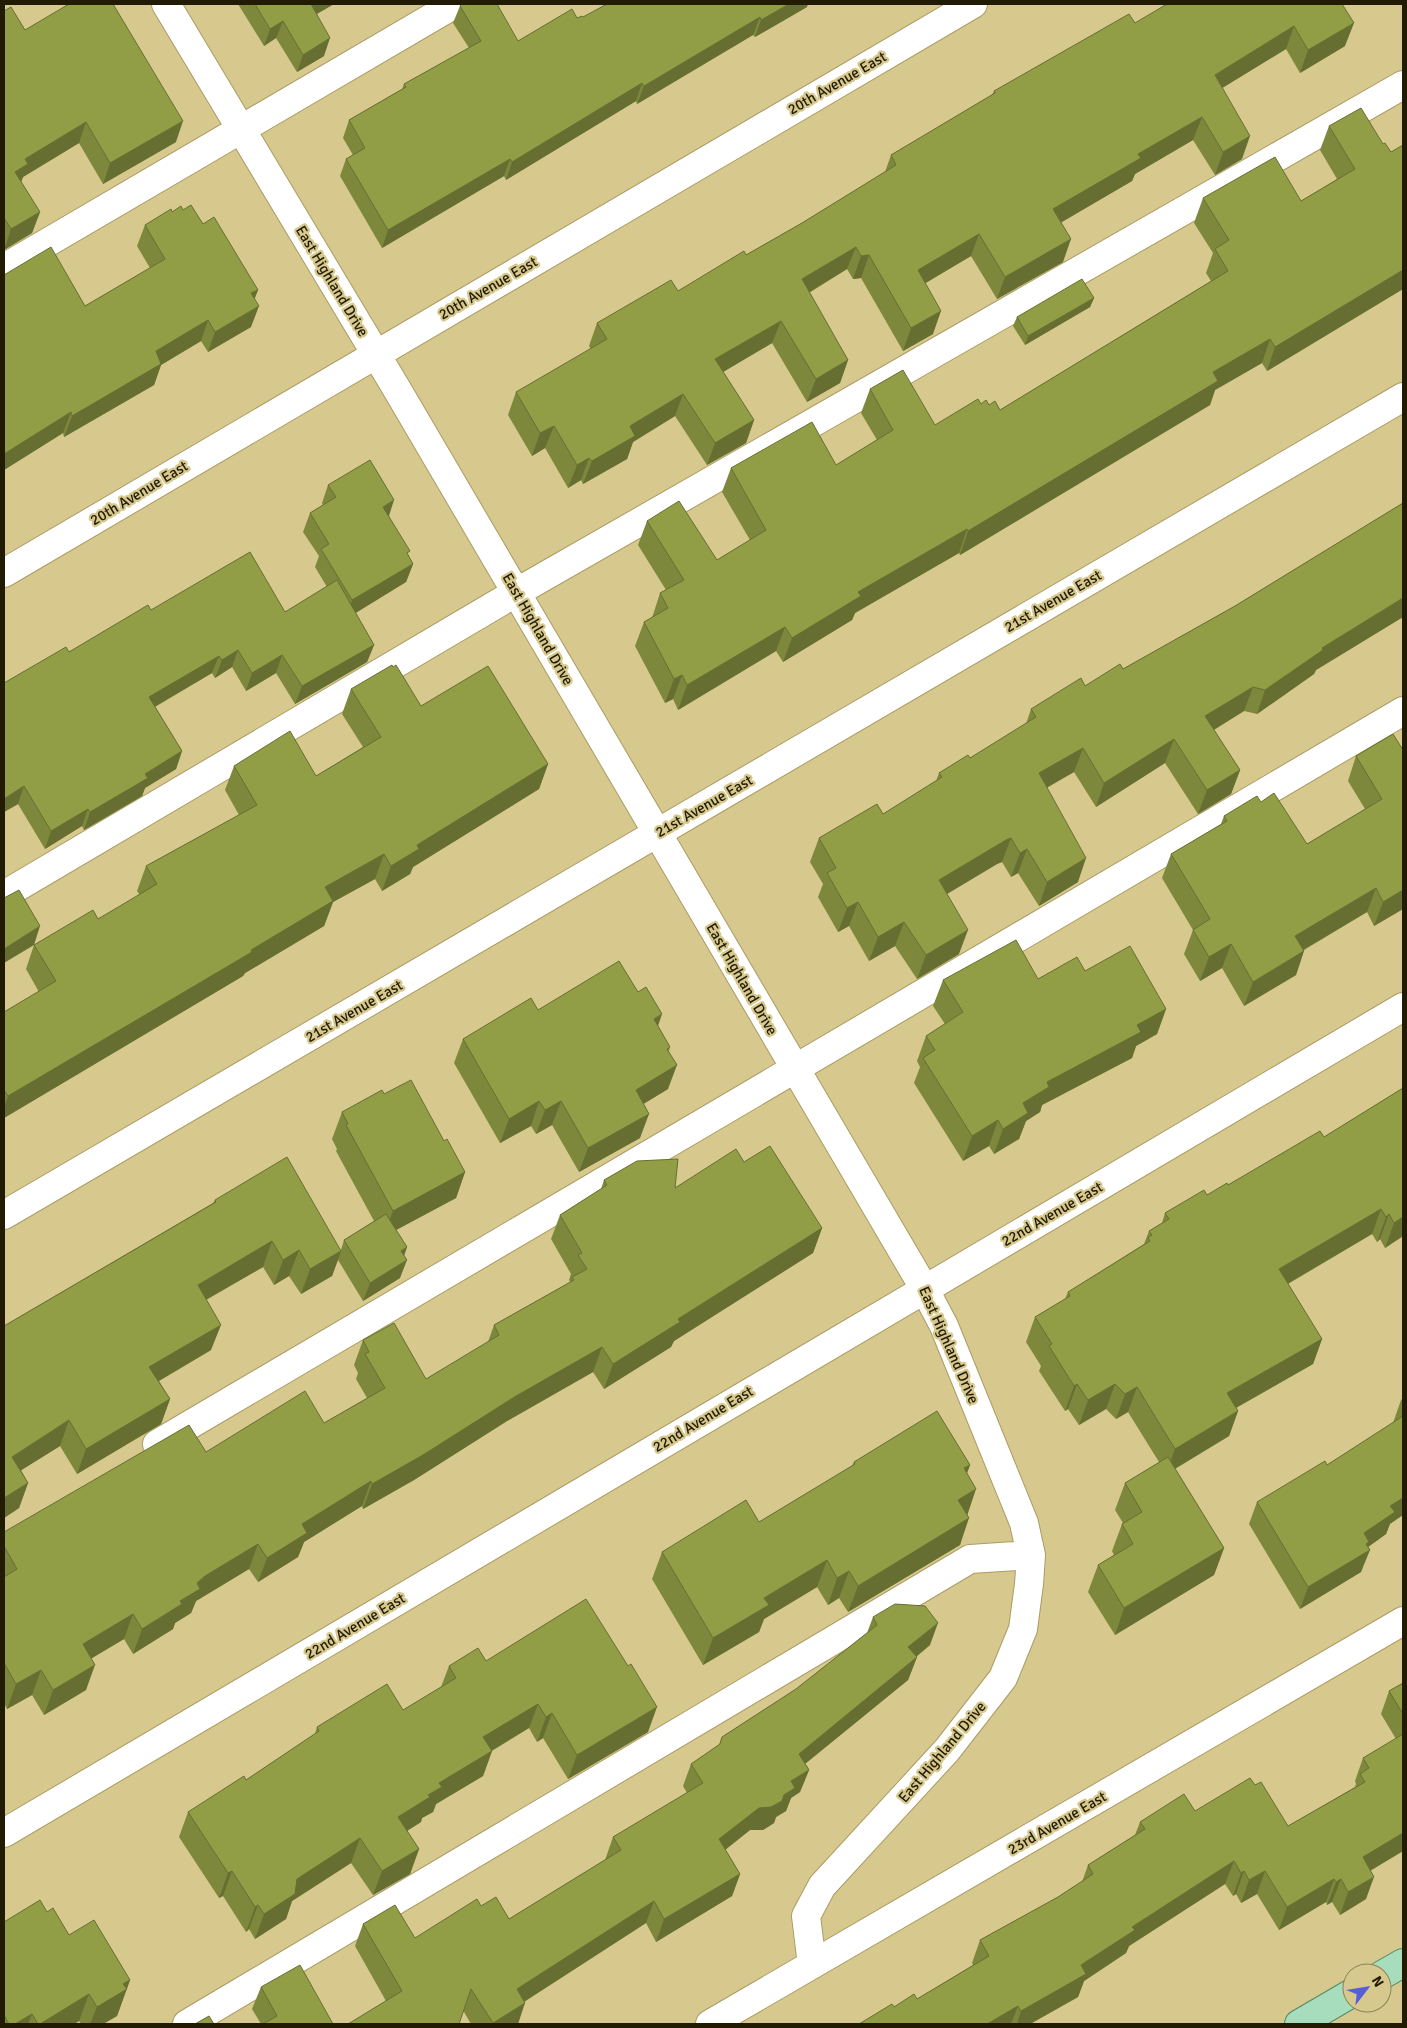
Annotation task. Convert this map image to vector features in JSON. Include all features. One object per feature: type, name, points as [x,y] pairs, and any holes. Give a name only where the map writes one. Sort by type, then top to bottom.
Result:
[{"type":"main road","points":[[1392,1970],[1403,1963]]},
{"type":"main road","points":[[1299,2024],[1342,1999]]},
{"type":"street","name":"East Highland Drive","points":[[166,4],[517,592],[924,1288],[944,1326],[1024,1523],[1031,1555],[1023,1629],[1003,1678],[947,1750],[822,1886],[806,1916],[812,1965]]},
{"type":"street","points":[[4,268],[455,4]]},
{"type":"street","name":"20th Avenue East","points":[[4,573],[375,353],[973,4]]},
{"type":"street","points":[[4,895],[517,592],[1403,85]]},
{"type":"street","name":"21st Avenue East","points":[[4,1215],[1403,397]]},
{"type":"street","points":[[132,1459],[1403,710]]},
{"type":"street","name":"22nd Avenue East","points":[[4,1833],[924,1288],[1403,1007]]},
{"type":"street","points":[[187,2024],[970,1559],[1031,1555]]},
{"type":"street","name":"23rd Avenue East","points":[[710,2024],[1403,1621]]},
{"type":"building","points":[[69,4],[113,4],[183,121],[110,163],[86,122],[25,159],[28,164],[15,172],[40,212],[11,229],[4,218],[4,11],[11,7],[25,30]]},
{"type":"building","points":[[255,4],[311,4],[330,38],[303,55],[283,21],[270,29]]},
{"type":"building","points":[[462,4],[497,4],[518,41],[572,9],[577,18],[583,17],[607,4],[789,4],[761,20],[760,17],[644,86],[642,83],[512,162],[510,159],[388,230],[346,159],[365,148],[349,120],[406,87],[404,84],[481,41],[460,6]]},
{"type":"building","points":[[1167,4],[1342,4],[1354,23],[1308,50],[1294,26],[1215,75],[1250,136],[1223,152],[1202,117],[1138,154],[1141,158],[1053,209],[1071,239],[1005,277],[979,234],[918,270],[941,311],[911,328],[869,255],[861,256],[856,247],[802,279],[848,360],[816,379],[781,321],[715,359],[754,420],[715,443],[683,394],[630,426],[635,436],[592,461],[589,458],[577,465],[554,426],[540,433],[516,392],[607,339],[597,323],[671,280],[678,291],[744,251],[746,255],[896,165],[891,155],[995,93],[994,91],[1129,14],[1135,23]]},
{"type":"building","points":[[1361,108],[1383,144],[1385,143],[1391,152],[1403,145],[1403,270],[1275,347],[1270,339],[1213,372],[1218,381],[968,531],[967,529],[858,592],[861,596],[792,638],[785,627],[687,685],[682,675],[674,679],[644,622],[668,608],[660,593],[684,580],[647,521],[679,501],[717,560],[766,530],[731,468],[812,422],[836,465],[893,430],[870,389],[903,370],[935,425],[978,399],[981,404],[986,400],[989,405],[995,401],[1000,410],[1228,271],[1215,249],[1229,240],[1203,198],[1275,157],[1301,201],[1355,169],[1329,126]]},
{"type":"building","points":[[191,205],[203,224],[214,217],[258,290],[251,293],[259,306],[215,332],[208,320],[156,351],[161,364],[72,416],[71,412],[4,454],[4,275],[51,247],[85,306],[165,259],[145,225],[171,209],[172,212],[181,206],[183,210]]},
{"type":"building","points":[[1082,279],[1094,298],[1028,336],[1017,317]]},
{"type":"building","points":[[370,460],[394,500],[383,507],[410,551],[407,553],[413,564],[352,600],[321,549],[329,544],[310,513],[336,497],[328,485]]},
{"type":"building","points":[[1403,503],[1403,598],[1322,648],[1323,650],[1265,690],[1253,687],[1205,716],[1240,770],[1207,790],[1174,739],[1104,783],[1083,748],[1039,773],[1086,858],[1047,882],[1027,849],[1020,853],[1011,838],[939,880],[968,930],[926,955],[904,922],[878,937],[858,902],[847,908],[827,873],[836,868],[819,838],[877,804],[883,814],[942,777],[939,773],[968,755],[970,758],[1036,717],[1031,709],[1081,678],[1085,686],[1120,664],[1123,669],[1235,606]]},
{"type":"building","points":[[250,552],[285,612],[337,580],[374,645],[302,686],[282,655],[252,673],[238,650],[222,660],[219,656],[149,697],[182,751],[145,774],[148,778],[90,812],[88,809],[51,831],[24,786],[4,799],[4,683],[66,647],[69,652],[148,605],[151,610]]},
{"type":"building","points":[[392,665],[393,667],[396,665],[421,706],[488,666],[548,764],[417,845],[419,849],[391,866],[384,854],[325,887],[333,901],[251,950],[252,952],[8,1096],[4,1090],[4,1012],[56,981],[34,945],[93,910],[98,919],[157,884],[146,866],[257,805],[234,766],[290,731],[316,776],[381,737],[351,689]]},
{"type":"building","points":[[1393,734],[1403,750],[1403,890],[1383,902],[1376,888],[1295,936],[1304,951],[1253,982],[1231,944],[1209,957],[1193,930],[1210,919],[1171,854],[1227,821],[1224,816],[1257,796],[1261,802],[1274,793],[1307,844],[1382,799],[1356,756]]},
{"type":"building","points":[[19,890],[40,926],[4,949],[4,898]]},
{"type":"building","points":[[1016,940],[1038,979],[1077,957],[1085,971],[1130,946],[1166,1009],[1137,1025],[1141,1032],[1047,1082],[1049,1087],[1023,1103],[1028,1113],[1003,1129],[998,1120],[972,1136],[923,1058],[935,1050],[926,1036],[963,1012],[943,980]]},
{"type":"building","points":[[619,961],[638,992],[646,987],[662,1014],[654,1019],[670,1047],[667,1049],[677,1065],[636,1090],[649,1114],[588,1148],[561,1101],[545,1110],[539,1101],[509,1119],[463,1039],[531,998],[538,1010]]},
{"type":"building","points":[[411,1080],[444,1141],[447,1139],[465,1172],[393,1211],[346,1125],[348,1124],[342,1112],[382,1090],[384,1094]]},
{"type":"building","points":[[1403,1088],[1403,1217],[1394,1223],[1389,1214],[1386,1217],[1381,1209],[1279,1269],[1322,1339],[1227,1393],[1238,1411],[1175,1449],[1137,1387],[1125,1394],[1115,1384],[1088,1400],[1077,1384],[1074,1386],[1049,1346],[1052,1344],[1035,1317],[1070,1296],[1068,1292],[1150,1241],[1148,1238],[1152,1235],[1149,1231],[1169,1219],[1165,1213],[1204,1190],[1207,1195],[1227,1183],[1228,1185],[1320,1131],[1324,1137]]},
{"type":"building","points":[[770,1146],[822,1228],[678,1319],[680,1322],[613,1364],[602,1347],[516,1396],[423,1455],[372,1484],[371,1481],[302,1524],[307,1533],[267,1558],[258,1544],[205,1576],[197,1583],[200,1589],[180,1601],[182,1604],[142,1629],[133,1614],[83,1644],[95,1665],[53,1690],[41,1670],[16,1684],[4,1663],[4,1577],[17,1569],[4,1546],[4,1532],[189,1425],[206,1452],[305,1391],[324,1423],[385,1388],[365,1354],[369,1352],[363,1340],[394,1323],[426,1379],[499,1335],[494,1325],[574,1280],[572,1277],[587,1269],[578,1255],[582,1253],[560,1215],[607,1185],[604,1180],[637,1161],[678,1159],[675,1188],[736,1149],[744,1162]]},
{"type":"building","points":[[287,1157],[341,1251],[310,1269],[299,1250],[283,1260],[272,1241],[198,1285],[221,1325],[149,1367],[170,1399],[86,1449],[69,1420],[12,1457],[28,1483],[4,1498],[4,1326],[216,1202],[215,1200]]},
{"type":"building","points":[[386,1214],[407,1247],[401,1251],[407,1260],[370,1283],[344,1240]]},
{"type":"building","points":[[937,1411],[970,1465],[964,1468],[976,1489],[958,1500],[969,1518],[858,1586],[849,1571],[837,1578],[827,1560],[764,1598],[769,1605],[713,1638],[662,1552],[746,1500],[759,1522],[855,1464],[854,1462]]},
{"type":"building","points":[[1403,1416],[1403,1498],[1390,1506],[1395,1512],[1364,1533],[1369,1542],[1366,1544],[1370,1550],[1308,1587],[1257,1502],[1325,1461],[1327,1465]]},
{"type":"building","points":[[1168,1457],[1224,1548],[1124,1608],[1098,1565],[1133,1544],[1122,1524],[1142,1512],[1125,1483]]},
{"type":"building","points":[[586,1599],[628,1666],[631,1664],[657,1707],[577,1755],[552,1713],[546,1717],[538,1704],[483,1737],[492,1751],[439,1783],[442,1787],[428,1795],[430,1797],[398,1817],[419,1849],[382,1871],[360,1838],[297,1879],[295,1894],[264,1914],[258,1905],[255,1907],[232,1871],[228,1873],[188,1812],[244,1776],[246,1780],[319,1731],[317,1727],[387,1684],[403,1710],[456,1678],[449,1666],[478,1648],[486,1661]]},
{"type":"building","points":[[895,1604],[925,1606],[938,1623],[908,1647],[917,1657],[799,1754],[809,1770],[791,1781],[795,1788],[784,1795],[782,1801],[771,1807],[759,1808],[719,1839],[740,1874],[664,1919],[654,1901],[517,1989],[525,2003],[493,2023],[471,1989],[459,2024],[348,2024],[402,1991],[363,1924],[395,1905],[415,1938],[477,1899],[481,1906],[496,1897],[509,1919],[621,1850],[613,1837],[703,1783],[691,1764],[720,1744],[722,1737],[796,1689],[877,1625],[873,1617]]},
{"type":"building","points":[[1403,1683],[1403,1714],[1389,1691]]},
{"type":"building","points":[[1403,1734],[1403,1833],[1363,1857],[1374,1877],[1348,1892],[1341,1879],[1336,1882],[1334,1879],[1287,1907],[1265,1871],[1249,1880],[1244,1871],[1241,1873],[1234,1861],[1132,1927],[1135,1930],[1081,1965],[1086,1974],[1021,2011],[1018,2006],[987,2024],[859,2024],[892,2004],[894,2007],[914,1994],[917,1999],[989,1956],[980,1940],[1058,1897],[1093,1874],[1088,1865],[1145,1829],[1140,1822],[1184,1794],[1195,1811],[1250,1778],[1255,1785],[1261,1782],[1288,1826],[1365,1782],[1360,1774],[1369,1768],[1363,1758]]},
{"type":"building","points":[[40,1900],[47,1912],[53,1908],[69,1935],[94,1920],[130,1980],[123,1984],[127,1989],[97,2007],[89,1994],[40,2024],[38,2024],[32,2014],[15,2024],[9,2024],[4,2015],[4,1922]]},
{"type":"building","points":[[300,1965],[333,2024],[263,2024],[277,2016],[261,1987]]},
{"type":"building","points":[[209,2016],[214,2024],[195,2024]]}]
